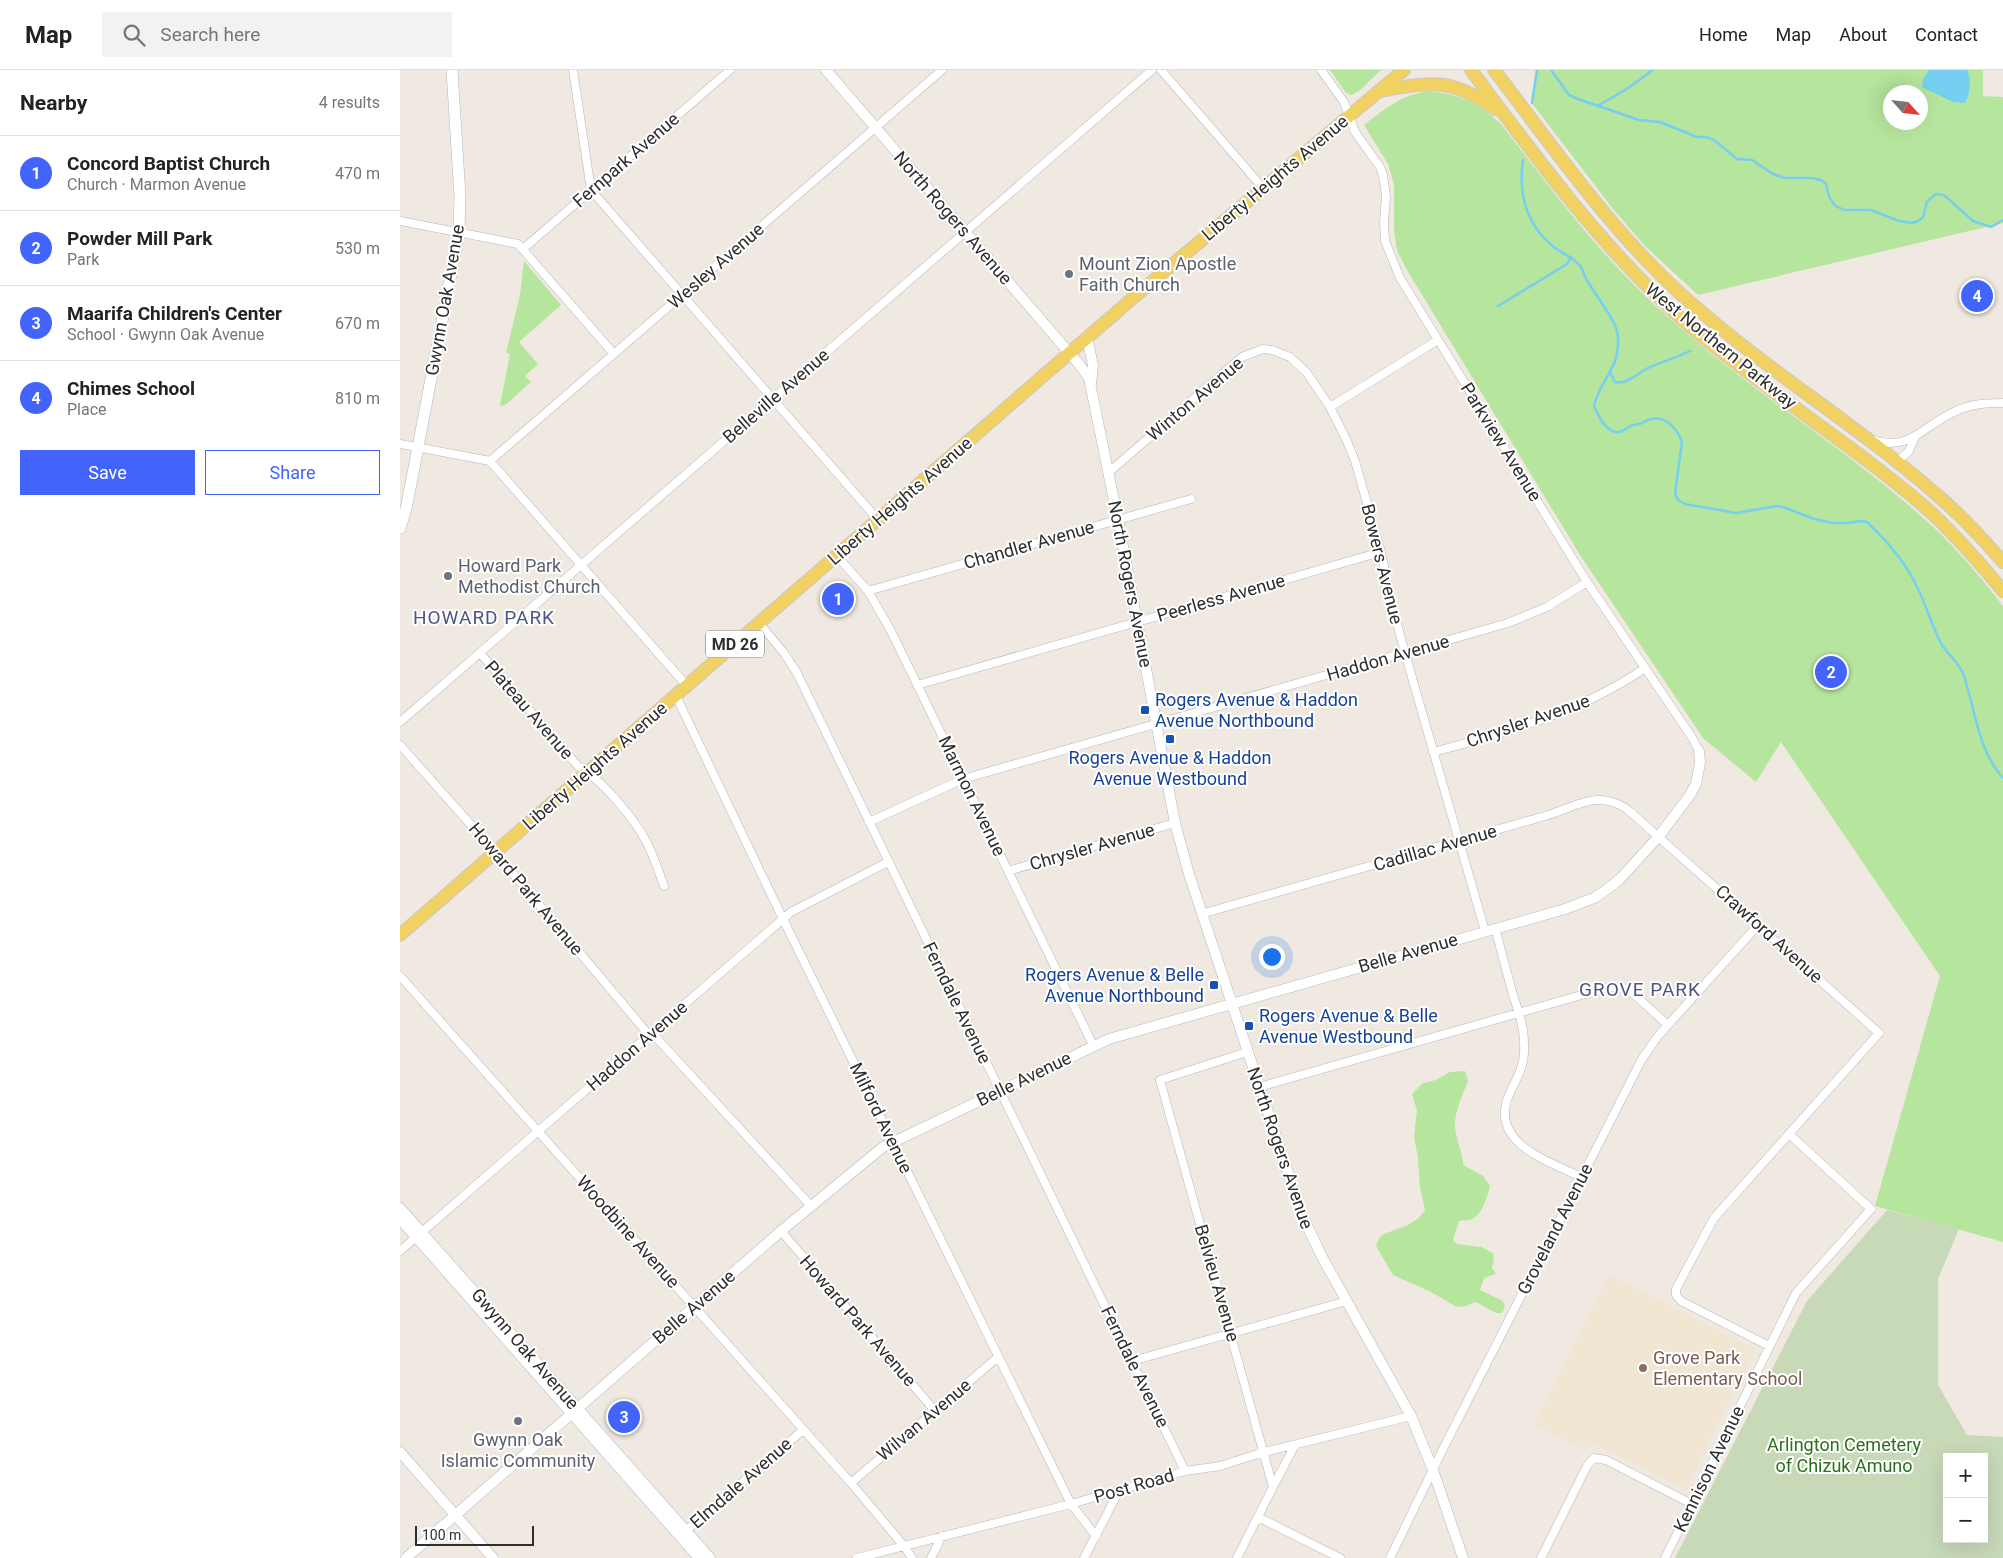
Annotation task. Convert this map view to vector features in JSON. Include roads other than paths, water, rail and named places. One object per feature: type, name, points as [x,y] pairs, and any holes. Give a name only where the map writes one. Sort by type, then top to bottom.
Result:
[{"type":"main road","name":"Gwynn Oak Avenue","points":[[400,528],[406,509],[459,232],[460,196],[452,70]]},
{"type":"main road","name":"Liberty Heights Avenue","points":[[400,935],[1087,338],[1404,70]]},
{"type":"main road","name":"West Northern Parkway","points":[[1471,70],[1591,226],[1659,298],[1724,354],[1879,471],[1943,525],[2003,591]]},
{"type":"main road","name":"West Northern Parkway","points":[[1494,70],[1606,215],[1666,280],[1721,328],[1897,462],[1965,520],[2003,562]]},
{"type":"main road","points":[[1505,70],[1514,96]]},
{"type":"main road","points":[[1378,92],[1426,83],[1448,85],[1474,95],[1506,117]]},
{"type":"main road","points":[[1879,471],[1897,462]]},
{"type":"street","points":[[572,70],[591,190],[878,520]]},
{"type":"street","name":"Fernpark Avenue","points":[[523,249],[730,70]]},
{"type":"street","name":"North Rogers Avenue","points":[[826,70],[1070,353],[1084,370],[1091,384],[1175,823],[1202,914],[1246,1052],[1302,1215],[1322,1257],[1411,1416],[1433,1470],[1463,1558]]},
{"type":"street","name":"Wesley Avenue","points":[[490,461],[942,70]]},
{"type":"street","name":"Belleville Avenue","points":[[400,722],[1152,70]]},
{"type":"street","points":[[1161,70],[1263,188]]},
{"type":"street","name":"Parkview Avenue","points":[[1321,70],[1344,102],[1355,132],[1374,157],[1383,175],[1386,196],[1384,231],[1388,253],[1400,278],[1587,582],[1693,739],[1699,751]]},
{"type":"street","points":[[400,221],[518,244],[614,354]]},
{"type":"street","points":[[1087,338],[1093,365],[1091,384]]},
{"type":"street","points":[[1330,407],[1438,340]]},
{"type":"street","name":"Winton Avenue","points":[[1108,473],[1242,357],[1263,350],[1272,350],[1290,357]]},
{"type":"street","name":"Bowers Avenue","points":[[1290,357],[1307,373],[1330,407],[1355,461],[1381,552],[1405,653],[1433,752],[1460,841],[1519,1013],[1523,1031],[1524,1057],[1506,1108],[1510,1132],[1520,1145],[1581,1177]]},
{"type":"street","points":[[1866,438],[1888,444],[1896,444],[1915,437],[1941,418],[1960,409],[1984,403],[2003,403]]},
{"type":"street","points":[[1897,462],[1909,451],[1915,437]]},
{"type":"street","points":[[400,444],[490,461],[687,686]]},
{"type":"street","name":"Chandler Avenue","points":[[868,591],[1191,499]]},
{"type":"street","name":"Peerless Avenue","points":[[917,685],[1381,552]]},
{"type":"street","name":"Marmon Avenue","points":[[837,556],[868,591],[887,623],[1093,1045]]},
{"type":"street","name":"Haddon Avenue","points":[[869,822],[963,779],[1523,618],[1547,607],[1587,582]]},
{"type":"street","name":"Ferndale Avenue","points":[[759,623],[784,653],[797,673],[1185,1471]]},
{"type":"street","name":"Plateau Avenue","points":[[480,653],[578,766],[597,779],[640,832],[652,853],[664,886]]},
{"type":"street","name":"Chrysler Avenue","points":[[1433,752],[1539,721],[1600,696],[1645,668]]},
{"type":"street","name":"Milford Avenue","points":[[676,696],[783,919],[1071,1504],[1096,1536]]},
{"type":"street","name":"Howard Park Avenue","points":[[400,744],[496,852],[650,1034],[811,1206]]},
{"type":"street","name":"Belle Avenue","points":[[406,1558],[781,1231],[876,1151],[1093,1045],[1565,909],[1594,898],[1620,879],[1659,836],[1690,795],[1696,784],[1700,763],[1699,751]]},
{"type":"street","name":"Cadillac Avenue","points":[[1202,914],[1560,812],[1592,800],[1601,799],[1616,802],[1659,836]]},
{"type":"street","name":"Chrysler Avenue","points":[[1008,871],[1175,823]]},
{"type":"street","name":"Crawford Avenue","points":[[1659,836],[1879,1033],[1789,1134]]},
{"type":"street","name":"Haddon Avenue","points":[[400,1251],[791,912],[888,862]]},
{"type":"street","name":"Groveland Avenue","points":[[1390,1558],[1638,1066],[1650,1047],[1668,1025],[1759,924]]},
{"type":"street","name":"Woodbine Avenue","points":[[400,976],[851,1483],[912,1558]]},
{"type":"street","points":[[1258,1087],[1606,988],[1622,987],[1634,993],[1668,1025]]},
{"type":"street","name":"Belvieu Avenue","points":[[1246,1052],[1160,1080],[1273,1487]]},
{"type":"street","points":[[1770,1346],[1681,1301],[1676,1295],[1676,1289],[1714,1218],[1789,1134]]},
{"type":"street","name":"Kennison Avenue","points":[[1665,1558],[1791,1303],[1803,1284],[1871,1209],[1789,1134]]},
{"type":"street","name":"Gwynn Oak Avenue","points":[[400,1208],[419,1235],[683,1533],[710,1558]]},
{"type":"street","name":"Gwynn Oak Avenue","points":[[400,1219],[419,1235]]},
{"type":"street","name":"Howard Park Avenue","points":[[781,1231],[935,1411]]},
{"type":"street","points":[[1132,1361],[1347,1301]]},
{"type":"street","name":"Wilvan Avenue","points":[[851,1483],[998,1357]]},
{"type":"street","name":"Post Road","points":[[857,1558],[1071,1504],[1185,1471],[1220,1466],[1264,1452],[1411,1416]]},
{"type":"street","name":"Elmdale Avenue","points":[[683,1533],[803,1430]]},
{"type":"street","points":[[1238,1558],[1295,1445]]},
{"type":"street","points":[[400,1452],[493,1558]]},
{"type":"street","points":[[1541,1558],[1587,1466],[1594,1458],[1606,1460],[1692,1504]]},
{"type":"street","points":[[1084,1558],[1119,1491]]},
{"type":"street","points":[[1258,1517],[1340,1558]]},
{"type":"street","name":"Gwynn Oak Avenue","points":[[683,1533],[699,1558]]},
{"type":"street","points":[[931,1558],[942,1536]]},
{"type":"water","points":[[1929,70],[1967,70],[1970,78],[1970,87],[1965,103],[1953,102],[1928,90],[1928,85],[1922,85],[1923,79]]},
{"type":"waterway","points":[[1532,103],[1537,70]]},
{"type":"waterway","points":[[1551,70],[1569,95],[1578,99],[1639,120],[1660,122],[1697,137],[1706,137],[1714,140],[1737,159],[1752,160],[1773,174],[1785,178],[1821,180],[1826,184],[1834,205],[1844,210],[1871,210],[1899,221],[1912,223],[1923,217],[1927,202],[1936,194],[1944,195],[1973,221],[1991,227],[2003,220]]},
{"type":"waterway","points":[[1597,106],[1619,94],[1652,70]]},
{"type":"waterway","points":[[1523,160],[1523,197],[1531,219],[1545,239],[1581,267],[1618,334],[1616,358],[1594,406],[1605,425],[1611,430],[1619,432],[1632,425],[1656,418],[1671,424],[1682,442],[1675,494],[1678,500],[1685,504],[1736,513],[1777,506],[1814,519],[1833,523],[1867,522],[1889,545],[1908,571],[1942,645],[1962,671],[1978,729],[1988,755],[2003,778]]},
{"type":"waterway","points":[[1498,306],[1567,264],[1571,257]]},
{"type":"waterway","points":[[1611,374],[1615,382],[1624,382],[1648,368],[1690,351]]},
{"type":"place","name":"Mount Zion Apostle Faith Church","points":[[1069,274]]},
{"type":"place","name":"Chimes School","points":[[1977,296]]},
{"type":"place","name":"Howard Park Methodist Church","points":[[448,576]]},
{"type":"place","name":"Concord Baptist Church","points":[[838,599]]},
{"type":"place","name":"Powder Mill Park","points":[[1831,672]]},
{"type":"place","name":"Rogers Avenue & Haddon Avenue Northbound","points":[[1145,710]]},
{"type":"place","name":"Rogers Avenue & Haddon Avenue Westbound","points":[[1170,739]]},
{"type":"place","name":"Rogers Avenue & Belle Avenue Northbound","points":[[1214,985]]},
{"type":"place","name":"Rogers Avenue & Belle Avenue Westbound","points":[[1249,1026]]},
{"type":"place","name":"Grove Park Elementary School","points":[[1643,1368]]},
{"type":"place","name":"Maarifa Children's Center","points":[[624,1417]]},
{"type":"place","name":"Gwynn Oak Islamic Community","points":[[518,1421]]},
{"type":"district","name":"HOWARD PARK","points":[[484,617]]},
{"type":"district","name":"GROVE PARK","points":[[1640,989]]},
{"type":"park label","name":"Arlington Cemetery of Chizuk Amuno","points":[[1844,1455]]}]
